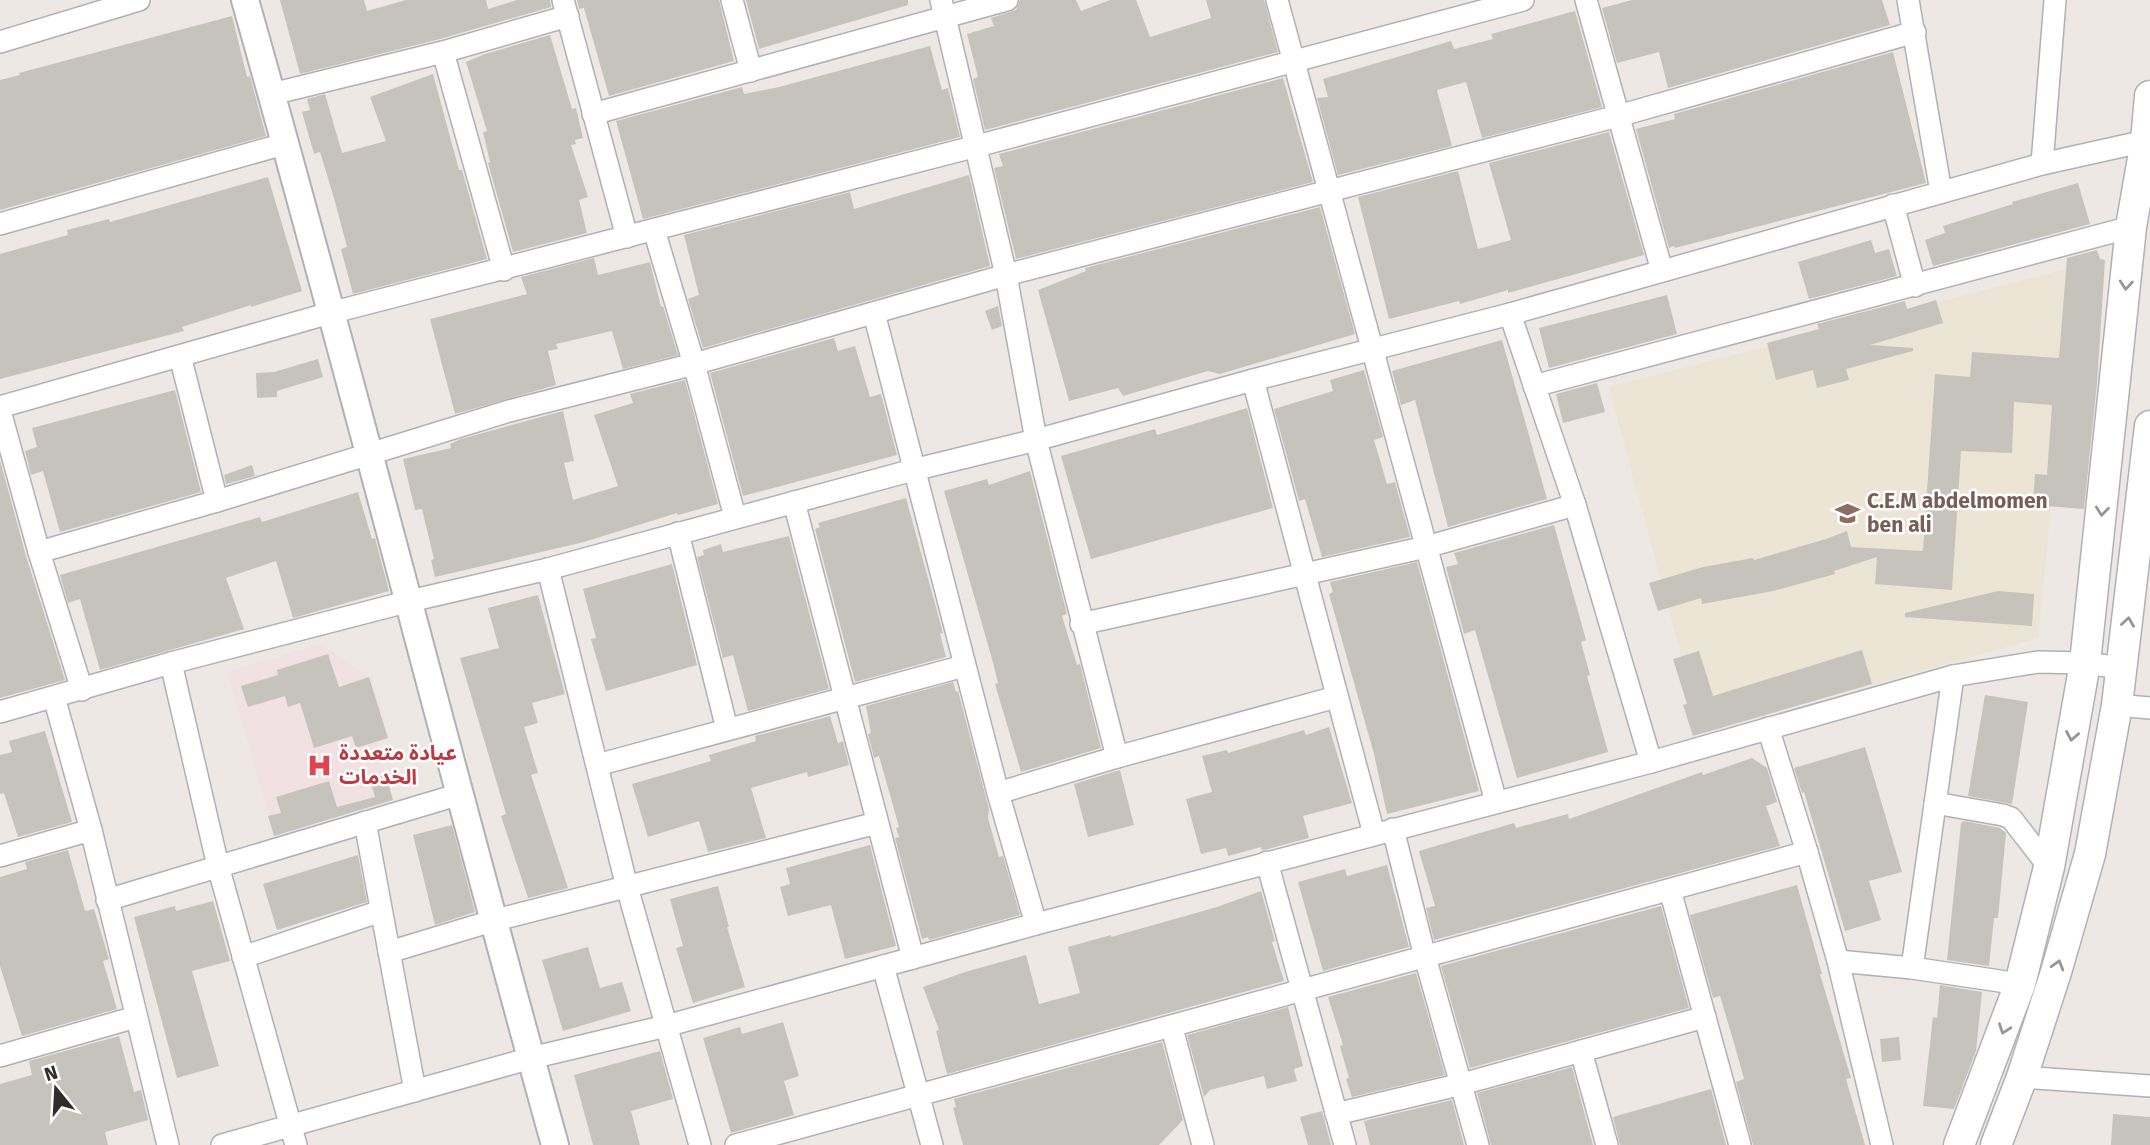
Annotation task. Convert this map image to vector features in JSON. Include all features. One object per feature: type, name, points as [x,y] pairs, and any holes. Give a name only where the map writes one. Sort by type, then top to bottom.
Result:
[{"type":"main road","points":[[1959,1145],[2020,984],[2049,867],[2085,663],[2131,227],[2148,141],[2150,96]]},
{"type":"main road","points":[[1996,1145],[2022,1077],[2056,972],[2090,854],[2117,705],[2147,485],[2150,426]]},
{"type":"street","points":[[0,42],[139,0]]},
{"type":"street","points":[[245,0],[410,601],[492,921],[555,1145]]},
{"type":"street","points":[[732,0],[751,71]]},
{"type":"street","points":[[593,114],[751,71],[943,8],[1007,0]]},
{"type":"street","points":[[1277,0],[1496,802]]},
{"type":"street","points":[[82,690],[39,552],[0,409],[330,313],[977,146],[1523,0]]},
{"type":"street","points":[[1586,0],[1662,271]]},
{"type":"street","points":[[1908,0],[1941,192]]},
{"type":"street","points":[[2042,164],[2055,0]]},
{"type":"street","points":[[272,94],[443,52],[565,8],[627,237]]},
{"type":"street","points":[[943,8],[1006,275],[1036,440],[1117,757]]},
{"type":"street","points":[[39,552],[217,501],[509,411],[694,364],[1006,275],[1618,116],[1915,32]]},
{"type":"street","points":[[443,52],[504,270]]},
{"type":"street","points":[[0,712],[171,663],[410,601],[548,569],[735,517],[1510,314],[2042,164],[2148,141]]},
{"type":"street","points":[[0,224],[284,144]]},
{"type":"street","points":[[1893,205],[1915,286]]},
{"type":"street","points":[[1534,386],[2131,227]]},
{"type":"street","points":[[654,230],[735,517]]},
{"type":"street","points":[[874,313],[964,666],[1036,924]]},
{"type":"street","points":[[1510,314],[1575,505],[1651,762]]},
{"type":"street","points":[[180,356],[217,501]]},
{"type":"street","points":[[1253,380],[1336,697],[1425,957],[1478,1145]]},
{"type":"street","points":[[794,502],[913,958]]},
{"type":"street","points":[[1082,624],[1426,547],[1575,505]]},
{"type":"street","points":[[678,533],[727,729]]},
{"type":"street","points":[[548,569],[627,887],[700,1145]]},
{"type":"street","points":[[171,663],[218,866],[293,1135]]},
{"type":"street","points":[[222,1145],[293,1135],[415,1091],[531,1058],[666,1026],[1267,862],[1651,762],[1953,676],[2025,663],[2085,663],[2122,668]]},
{"type":"street","points":[[597,765],[964,666]]},
{"type":"street","points":[[1912,968],[1953,676]]},
{"type":"street","points":[[998,793],[1117,757],[1336,697]]},
{"type":"street","points":[[54,698],[91,830],[167,1145]]},
{"type":"street","points":[[2117,705],[2150,708]]},
{"type":"street","points":[[1768,727],[1838,961],[1882,1145]]},
{"type":"street","points":[[107,900],[460,794]]},
{"type":"street","points":[[1935,803],[2003,814],[2011,818],[2049,867]]},
{"type":"street","points":[[365,822],[415,1091]]},
{"type":"street","points":[[389,952],[492,921],[877,823]]},
{"type":"street","points":[[0,856],[91,830]]},
{"type":"street","points":[[736,1145],[1807,852]]},
{"type":"street","points":[[1267,862],[1345,1145]]},
{"type":"street","points":[[1670,890],[1740,1145]]},
{"type":"street","points":[[243,957],[380,911]]},
{"type":"street","points":[[1838,961],[1912,968],[2020,984]]},
{"type":"street","points":[[883,966],[932,1145]]},
{"type":"street","points":[[0,1056],[136,1017]]},
{"type":"street","points":[[1336,1114],[1462,1084],[1705,1017]]},
{"type":"street","points":[[1172,1027],[1203,1145]]},
{"type":"street","points":[[1581,1051],[1607,1145]]},
{"type":"street","points":[[2022,1077],[2150,1086]]},
{"type":"shaded area","name":"C.E.M abdelmomen ben ali","points":[[2075,267],[2038,638],[1702,733],[1609,387]]},
{"type":"shaded area","name":"عيادة متعددة الخدمات","points":[[320,644],[371,677],[386,729],[374,733],[393,798],[274,833],[227,672]]},
{"type":"building","points":[[280,0],[364,0],[367,11],[406,0],[486,0],[488,9],[517,0],[550,0],[551,7],[440,39],[300,74]]},
{"type":"building","points":[[577,0],[719,0],[734,61],[609,96],[584,8],[579,9]]},
{"type":"building","points":[[746,0],[908,0],[908,5],[759,49]]},
{"type":"building","points":[[1020,0],[1076,0],[1081,11],[1110,0],[1136,0],[1150,37],[1211,18],[1206,0],[1264,0],[1278,52],[985,130],[973,79],[978,77],[967,34],[994,26],[991,18],[1016,10]]},
{"type":"building","points":[[1632,0],[1882,0],[1890,25],[1668,88],[1659,52],[1617,63],[1602,8]]},
{"type":"building","points":[[1575,11],[1602,107],[1482,138],[1466,82],[1437,90],[1452,146],[1338,175],[1317,98],[1328,97],[1323,79],[1451,41],[1454,49],[1493,39],[1491,34]]},
{"type":"building","points":[[232,16],[247,77],[250,76],[266,136],[0,210],[0,80]]},
{"type":"building","points":[[550,35],[572,109],[576,108],[583,138],[575,140],[576,144],[571,145],[588,197],[579,200],[587,233],[513,252],[488,163],[490,162],[483,132],[487,131],[466,62]]},
{"type":"building","points":[[930,46],[942,90],[948,88],[960,137],[643,219],[616,121],[742,87],[744,94],[779,87]]},
{"type":"building","points":[[1893,52],[1926,183],[1669,248],[1636,129],[1675,119],[1674,114]]},
{"type":"building","points":[[433,74],[487,259],[353,294],[341,249],[347,247],[334,198],[320,152],[314,154],[302,112],[310,110],[307,99],[325,94],[342,153],[386,141],[370,97]]},
{"type":"building","points":[[1283,78],[1313,182],[1016,259],[994,168],[1003,166],[999,154]]},
{"type":"building","points":[[1609,132],[1644,255],[1508,293],[1508,290],[1460,304],[1459,301],[1389,319],[1358,197],[1458,171],[1478,249],[1511,240],[1489,163]]},
{"type":"building","points":[[969,175],[990,266],[703,348],[688,299],[699,295],[684,235],[850,192],[854,209]]},
{"type":"building","points":[[268,177],[302,291],[182,327],[184,331],[0,379],[0,254],[68,235],[67,230],[109,219],[110,222]]},
{"type":"building","points":[[2078,183],[2090,224],[1933,266],[1925,240],[1945,233],[1943,226]]},
{"type":"building","points":[[1320,207],[1355,334],[1220,374],[1208,371],[1123,396],[1118,388],[1069,401],[1038,290],[1086,271],[1085,268]]},
{"type":"building","points":[[1871,240],[1875,253],[1889,249],[1897,276],[1809,299],[1798,262]]},
{"type":"building","points":[[2097,250],[2100,259],[2105,260],[2097,383],[2084,509],[2033,505],[2035,474],[2047,475],[2052,405],[2014,402],[2012,453],[1961,451],[1952,590],[1875,584],[1877,557],[1834,571],[1835,574],[1773,591],[1702,604],[1701,598],[1658,611],[1649,583],[1703,567],[1753,558],[1754,560],[1847,531],[1851,547],[1923,551],[1935,374],[1970,377],[1972,352],[2059,358],[2067,258]]},
{"type":"building","points":[[594,258],[598,275],[650,262],[661,307],[663,306],[678,355],[623,369],[612,331],[556,344],[558,349],[548,351],[556,385],[455,414],[430,319],[527,294],[521,277]]},
{"type":"building","points":[[1667,295],[1677,334],[1549,368],[1539,328]]},
{"type":"building","points":[[1936,300],[1943,323],[1870,345],[1913,348],[1913,351],[1846,369],[1849,380],[1817,388],[1813,370],[1776,380],[1767,343],[1819,329],[1817,324],[1905,301],[1907,309]]},
{"type":"building","points":[[998,306],[1002,326],[992,330],[985,311]]},
{"type":"building","points":[[834,338],[838,351],[855,346],[870,397],[881,394],[897,455],[743,496],[710,373]]},
{"type":"building","points":[[1502,340],[1547,499],[1448,527],[1415,400],[1401,405],[1392,371]]},
{"type":"building","points":[[318,359],[323,377],[277,391],[277,397],[257,398],[256,373],[274,372]]},
{"type":"building","points":[[1364,370],[1383,437],[1374,440],[1387,484],[1395,482],[1410,537],[1322,557],[1305,499],[1299,501],[1274,409],[1333,391],[1330,380]]},
{"type":"building","points":[[685,380],[718,504],[678,515],[677,513],[584,542],[435,577],[431,560],[434,559],[422,509],[415,510],[403,459],[451,448],[450,444],[461,439],[563,411],[574,461],[564,463],[573,500],[618,486],[594,415],[633,403],[630,394]]},
{"type":"building","points":[[1597,383],[1605,412],[1563,423],[1556,394]]},
{"type":"building","points":[[175,390],[201,492],[60,532],[43,471],[31,475],[25,451],[37,447],[32,428]]},
{"type":"building","points":[[1247,408],[1273,508],[1091,559],[1061,456],[1155,429],[1157,435]]},
{"type":"building","points":[[0,460],[26,556],[65,680],[0,698]]},
{"type":"building","points":[[252,465],[255,476],[226,484],[224,475]]},
{"type":"building","points":[[1030,471],[1067,614],[1062,616],[1077,665],[1080,664],[1101,748],[1021,772],[944,491],[987,479],[989,485]]},
{"type":"building","points":[[358,492],[372,539],[375,538],[389,591],[293,618],[276,561],[226,578],[244,629],[100,670],[80,599],[68,603],[60,575],[260,517],[262,522]]},
{"type":"building","points":[[906,498],[943,633],[940,634],[946,657],[855,682],[815,529],[820,527],[818,523]]},
{"type":"building","points":[[1554,525],[1586,640],[1581,642],[1590,675],[1587,676],[1608,752],[1517,778],[1475,630],[1464,634],[1446,567],[1458,564],[1454,553]]},
{"type":"building","points":[[789,536],[829,689],[748,711],[733,655],[723,658],[697,557],[704,555],[703,550],[721,544],[723,552]]},
{"type":"building","points":[[1417,562],[1479,791],[1387,814],[1374,754],[1329,594],[1333,592],[1330,582]]},
{"type":"building","points":[[672,564],[697,665],[606,691],[591,639],[596,638],[583,589]]},
{"type":"building","points":[[1998,591],[2034,594],[2032,626],[1905,617],[1905,613]]},
{"type":"building","points":[[538,595],[565,694],[532,703],[538,723],[524,727],[538,773],[531,775],[568,888],[528,898],[501,816],[506,814],[460,658],[499,648],[488,608]]},
{"type":"building","points":[[1862,650],[1872,684],[1693,736],[1683,705],[1687,704],[1673,659],[1699,651],[1713,696]]},
{"type":"building","points":[[328,654],[339,687],[369,677],[388,738],[356,748],[352,736],[314,748],[300,703],[288,707],[285,696],[248,707],[241,686],[278,675],[277,670]]},
{"type":"building","points":[[953,682],[956,692],[958,691],[999,857],[1003,856],[1020,915],[929,940],[928,937],[922,939],[895,838],[899,837],[896,828],[899,827],[879,756],[874,758],[868,734],[871,733],[866,706]]},
{"type":"building","points":[[1985,695],[2028,702],[2012,804],[1968,796]]},
{"type":"building","points":[[830,716],[838,743],[843,741],[849,765],[808,777],[807,772],[751,788],[766,838],[708,852],[699,821],[648,837],[632,784],[711,761],[709,755],[756,741],[755,736]]},
{"type":"building","points":[[1329,727],[1352,803],[1303,816],[1309,838],[1228,856],[1226,848],[1201,854],[1186,799],[1212,792],[1202,756],[1227,750],[1228,753],[1304,730],[1306,735]]},
{"type":"building","points":[[45,731],[72,822],[18,837],[4,793],[0,794],[0,755],[12,752],[9,741]]},
{"type":"building","points":[[1865,747],[1902,872],[1869,881],[1881,920],[1845,931],[1804,792],[1802,793],[1794,768]]},
{"type":"building","points":[[1752,758],[1767,768],[1777,802],[1766,806],[1780,846],[1434,940],[1426,908],[1435,906],[1419,851],[1514,823],[1516,828],[1568,814],[1569,819],[1702,772],[1703,775]]},
{"type":"building","points":[[1120,770],[1134,825],[1088,837],[1074,784]]},
{"type":"building","points":[[386,775],[393,800],[274,836],[268,816],[281,813],[276,797],[329,781],[337,807],[375,797],[370,779]]},
{"type":"building","points":[[1964,821],[2000,828],[2006,833],[1998,918],[1994,918],[1989,966],[1947,960],[1961,823]]},
{"type":"building","points":[[452,825],[475,912],[435,925],[413,835]]},
{"type":"building","points":[[870,845],[896,946],[845,959],[831,905],[788,916],[780,887],[790,884],[786,868]]},
{"type":"building","points":[[68,850],[85,911],[94,909],[109,959],[103,961],[117,1009],[22,1036],[0,966],[0,877],[27,869],[25,862]]},
{"type":"building","points":[[358,855],[367,902],[277,930],[263,884]]},
{"type":"building","points":[[1387,865],[1409,947],[1323,971],[1298,882],[1345,869],[1347,876]]},
{"type":"building","points":[[1797,885],[1851,1078],[1846,1079],[1865,1145],[1753,1145],[1736,1082],[1744,1079],[1720,996],[1713,998],[1690,915]]},
{"type":"building","points":[[718,886],[745,987],[693,1003],[676,948],[683,946],[670,899]]},
{"type":"building","points":[[1261,891],[1284,981],[947,1074],[936,1031],[939,1030],[923,987],[1026,955],[1039,1004],[1080,993],[1068,947],[1217,907]]},
{"type":"building","points":[[213,901],[230,961],[192,971],[219,1066],[177,1078],[134,917],[175,906],[176,911]]},
{"type":"building","points":[[1661,906],[1689,1008],[1470,1068],[1441,966]]},
{"type":"building","points":[[588,947],[600,988],[622,982],[631,1011],[563,1031],[542,960]]},
{"type":"building","points":[[1416,973],[1445,1075],[1352,1097],[1340,1046],[1343,1045],[1328,997]]},
{"type":"building","points":[[1940,985],[1982,992],[1976,1051],[1954,1109],[1923,1106],[1933,1017],[1937,1018]]},
{"type":"building","points":[[1288,1007],[1303,1066],[1294,1069],[1297,1081],[1267,1089],[1264,1076],[1210,1090],[1204,1097],[1187,1035]]},
{"type":"building","points":[[783,1022],[799,1076],[784,1081],[794,1115],[731,1133],[703,1038],[740,1027],[742,1034]]},
{"type":"building","points":[[119,1036],[134,1092],[141,1090],[148,1120],[105,1132],[108,1145],[0,1145],[0,1084],[32,1075],[29,1061]]},
{"type":"building","points":[[1899,1037],[1901,1060],[1882,1062],[1880,1039]]},
{"type":"building","points":[[1162,1042],[1183,1120],[1159,1145],[963,1145],[953,1108],[956,1107],[954,1099]]},
{"type":"building","points":[[660,1051],[673,1099],[631,1111],[640,1145],[593,1145],[574,1075]]},
{"type":"building","points":[[1572,1067],[1593,1145],[1491,1145],[1477,1093]]},
{"type":"building","points":[[1711,1089],[1726,1145],[1620,1145],[1613,1117]]},
{"type":"building","points":[[1452,1100],[1464,1145],[1370,1145],[1364,1121]]},
{"type":"building","points":[[1322,1111],[1331,1145],[1308,1145],[1300,1117]]},
{"type":"building","points":[[2113,1114],[2150,1117],[2150,1145],[2111,1145]]},
{"type":"place","name":"C.E.M abdelmomen ben ali","points":[[1847,513]]},
{"type":"place","name":"عيادة متعددة الخدمات","points":[[319,765]]}]
